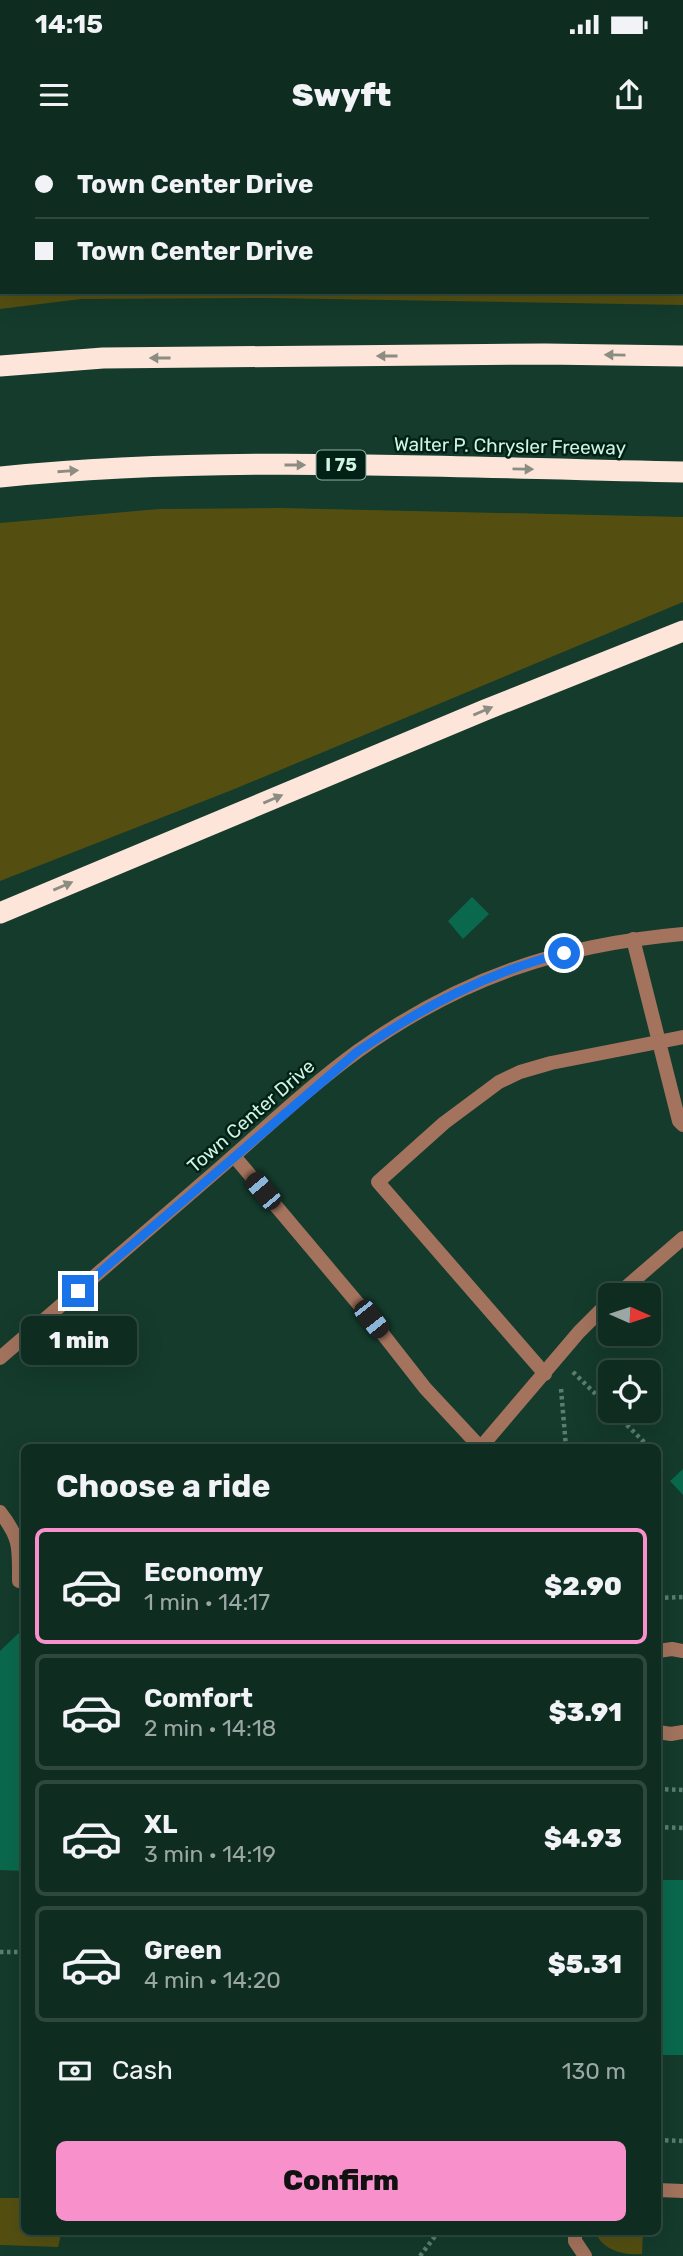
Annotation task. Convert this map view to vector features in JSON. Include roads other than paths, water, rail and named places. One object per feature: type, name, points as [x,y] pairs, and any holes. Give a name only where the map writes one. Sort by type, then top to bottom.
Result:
[{"type":"highway","points":[[0,366],[103,358],[545,354],[683,356]]},
{"type":"highway","name":"Walter P. Chrysler Freeway","points":[[0,477],[170,465],[683,472]]},
{"type":"highway","points":[[0,913],[497,705],[683,631]]},
{"type":"street","name":"Town Center Drive","points":[[0,1358],[357,1052],[427,1007],[502,972],[542,958],[633,939],[683,934]]},
{"type":"street","points":[[633,939],[657,1041],[679,1121],[683,1125]]},
{"type":"street","points":[[545,1374],[378,1182],[444,1123],[499,1082],[520,1072],[551,1063],[683,1037]]},
{"type":"street","points":[[234,1156],[371,1319],[425,1388],[477,1444]]},
{"type":"street","points":[[631,1283],[683,1238]]},
{"type":"street","points":[[483,1444],[598,1313]]},
{"type":"street","points":[[0,1512],[16,1535],[21,1569]]},
{"type":"street","points":[[661,1651],[683,1651]]},
{"type":"street","points":[[661,1732],[683,1732]]},
{"type":"street","points":[[661,2190],[683,2191]]},
{"type":"street","points":[[575,2235],[575,2241],[585,2256]]}]
